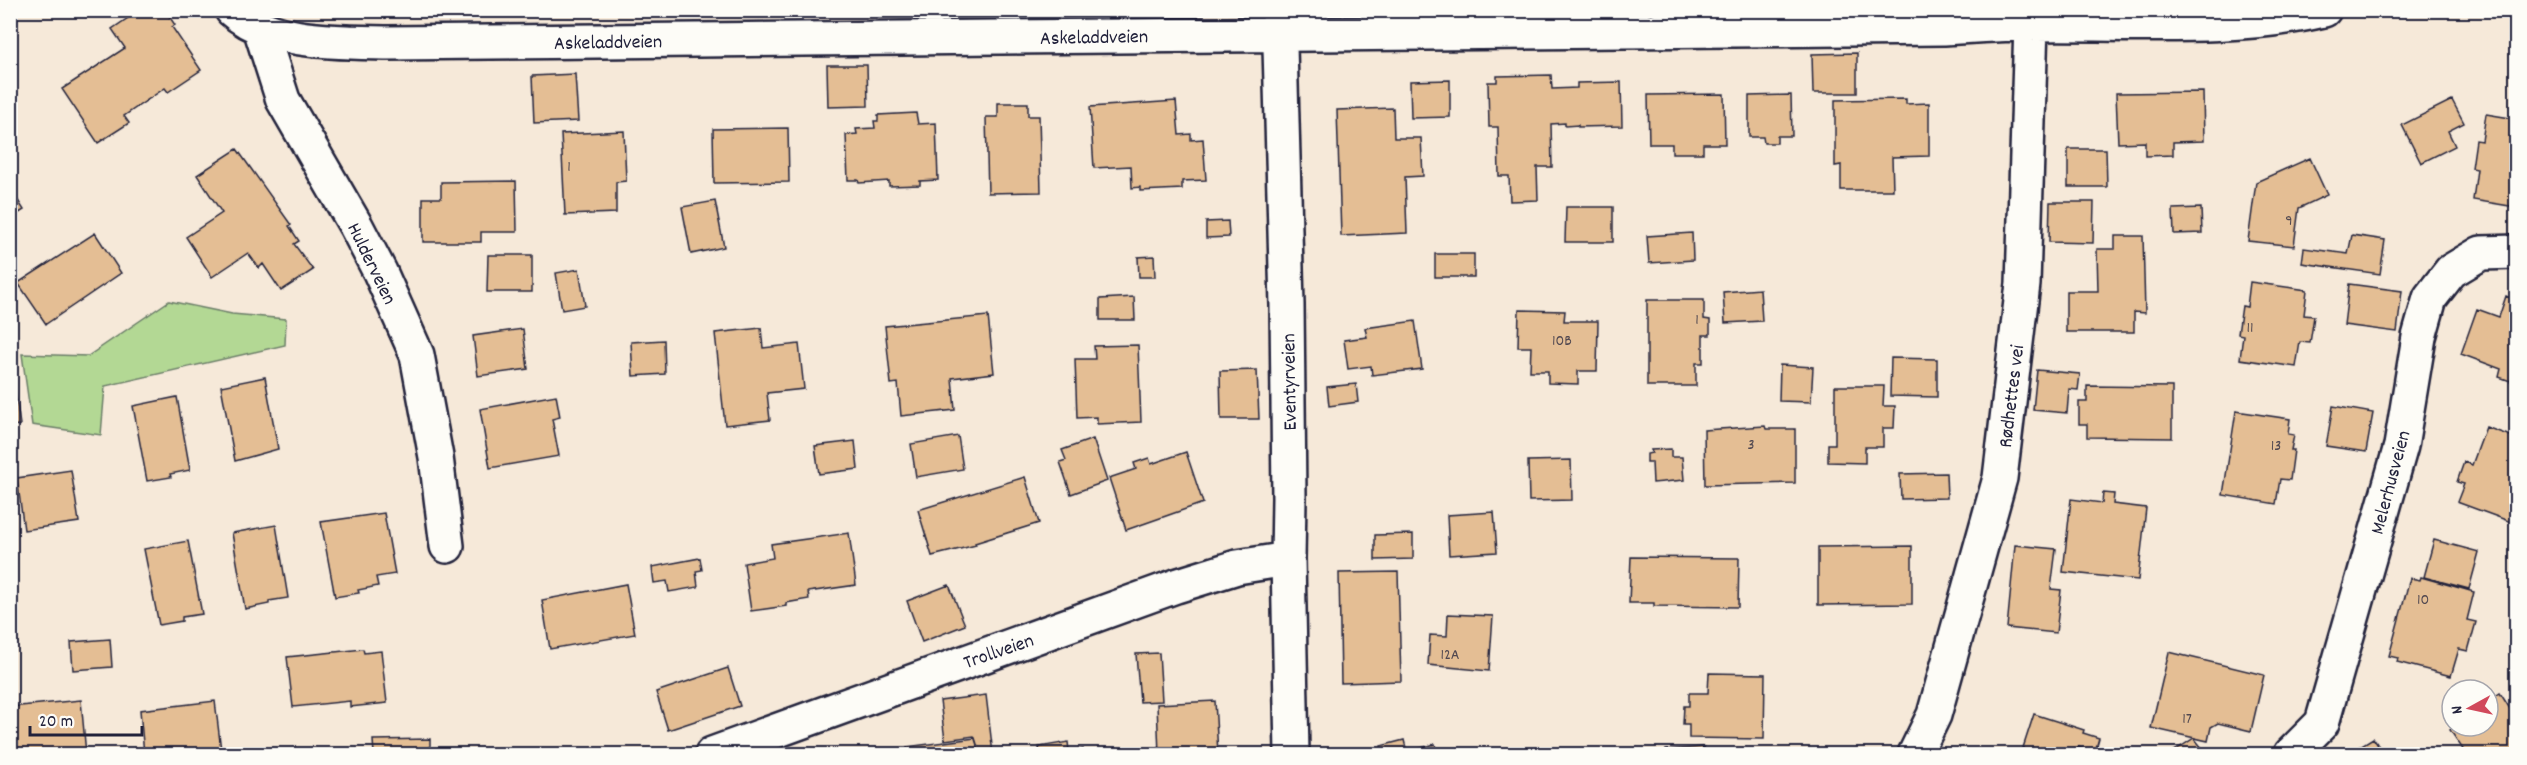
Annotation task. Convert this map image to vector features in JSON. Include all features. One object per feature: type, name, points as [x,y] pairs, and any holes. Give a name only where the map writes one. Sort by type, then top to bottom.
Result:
[{"type":"street","points":[[232,10],[260,28]]},
{"type":"street","name":"Askeladdveien","points":[[260,28],[291,36],[327,41],[387,43],[1279,22],[1944,28],[2031,24],[2150,25],[2287,17],[2324,10]]},
{"type":"street","name":"Eventyrveien","points":[[1279,22],[1287,305],[1288,559],[1292,754]]},
{"type":"street","name":"Rødhettes vei","points":[[1915,754],[1934,715],[2000,478],[2023,284],[2031,24]]},
{"type":"street","name":"Hulderveien","points":[[260,28],[284,100],[380,272],[417,356],[436,457],[447,546]]},
{"type":"street","name":"Melerhusveien","points":[[2291,754],[2322,723],[2401,446],[2419,337],[2430,298],[2451,271],[2481,252],[2517,252]]},
{"type":"street","name":"Trollveien","points":[[712,754],[1176,586],[1237,567],[1288,559]]},
{"type":"green space","points":[[169,301],[232,314],[286,319],[285,345],[105,386],[101,435],[32,425],[22,354],[88,356]]},
{"type":"building","points":[[140,10],[165,10],[175,25],[172,27],[201,70],[168,92],[165,88],[124,116],[129,123],[98,143],[62,89],[125,48],[112,29]]},
{"type":"building","points":[[1857,53],[1857,93],[1813,93],[1812,54]]},
{"type":"building","points":[[827,65],[867,65],[868,106],[828,107]]},
{"type":"building","points":[[575,74],[578,121],[534,123],[532,76]]},
{"type":"building","points":[[1551,75],[1552,89],[1577,88],[1577,83],[1621,82],[1622,126],[1578,127],[1578,125],[1565,126],[1565,123],[1551,124],[1552,167],[1537,167],[1538,200],[1510,201],[1509,176],[1499,176],[1498,127],[1489,127],[1488,82],[1497,82],[1497,76]]},
{"type":"building","points":[[1450,80],[1450,117],[1411,118],[1410,81]]},
{"type":"building","points":[[2203,92],[2204,141],[2173,142],[2173,155],[2145,156],[2145,142],[2118,143],[2116,93]]},
{"type":"building","points":[[1724,94],[1725,144],[1703,144],[1703,153],[1672,153],[1672,144],[1649,144],[1648,95]]},
{"type":"building","points":[[1791,95],[1792,136],[1777,136],[1777,143],[1764,143],[1763,137],[1749,137],[1749,96]]},
{"type":"building","points":[[1906,99],[1906,104],[1929,103],[1929,156],[1892,157],[1893,190],[1841,190],[1841,165],[1835,166],[1835,100]]},
{"type":"building","points":[[2452,100],[2464,123],[2448,131],[2455,146],[2421,163],[2402,125]]},
{"type":"building","points":[[1176,101],[1179,135],[1191,134],[1191,140],[1203,139],[1206,180],[1182,181],[1182,189],[1140,191],[1140,187],[1132,188],[1131,166],[1094,168],[1090,107]]},
{"type":"building","points":[[998,103],[1028,103],[1028,116],[1039,116],[1041,192],[988,193],[986,117],[998,117]]},
{"type":"building","points":[[1393,108],[1394,138],[1421,138],[1423,176],[1405,177],[1407,233],[1341,236],[1337,110]]},
{"type":"building","points":[[916,113],[918,124],[936,123],[938,180],[920,181],[920,185],[889,186],[889,181],[859,183],[858,180],[848,180],[846,135],[857,134],[856,129],[875,128],[874,121],[878,121],[878,115]]},
{"type":"building","points":[[2486,114],[2516,119],[2516,207],[2473,200],[2477,169],[2472,168],[2476,140],[2482,141]]},
{"type":"building","points":[[788,128],[789,182],[714,183],[713,129]]},
{"type":"building","points":[[624,131],[626,181],[616,182],[616,213],[565,215],[561,134]]},
{"type":"building","points":[[237,149],[291,225],[289,226],[299,241],[294,244],[313,270],[281,291],[263,264],[259,268],[248,253],[212,277],[186,237],[222,213],[197,175]]},
{"type":"building","points":[[2068,149],[2106,149],[2107,187],[2068,187]]},
{"type":"building","points":[[2310,158],[2327,195],[2299,208],[2294,246],[2248,241],[2256,182]]},
{"type":"building","points":[[516,181],[517,232],[481,232],[481,242],[423,242],[423,198],[441,198],[441,182]]},
{"type":"building","points":[[10,188],[24,210],[10,219]]},
{"type":"building","points":[[715,201],[724,247],[691,254],[682,207]]},
{"type":"building","points":[[2050,202],[2094,202],[2093,243],[2049,242]]},
{"type":"building","points":[[1566,207],[1613,207],[1613,242],[1565,242]]},
{"type":"building","points":[[2201,208],[2202,233],[2174,234],[2173,209]]},
{"type":"building","points":[[1228,221],[1229,237],[1206,238],[1206,222]]},
{"type":"building","points":[[95,233],[121,273],[46,324],[18,283]]},
{"type":"building","points":[[1692,233],[1693,260],[1649,263],[1647,236]]},
{"type":"building","points":[[2352,235],[2385,240],[2380,274],[2302,263],[2304,248],[2348,254]]},
{"type":"building","points":[[2115,236],[2143,236],[2145,313],[2134,312],[2134,332],[2066,332],[2066,291],[2098,291],[2097,249],[2115,249]]},
{"type":"building","points":[[1435,254],[1474,254],[1474,277],[1435,277]]},
{"type":"building","points":[[488,255],[532,255],[532,292],[487,292]]},
{"type":"building","points":[[1154,256],[1155,277],[1139,277],[1138,257]]},
{"type":"building","points":[[579,269],[585,306],[562,310],[556,273]]},
{"type":"building","points":[[2250,282],[2307,290],[2304,315],[2314,316],[2310,343],[2300,342],[2296,367],[2240,359],[2243,335],[2238,334],[2242,306],[2247,307]]},
{"type":"building","points":[[2349,284],[2402,291],[2397,332],[2344,325]]},
{"type":"building","points":[[1760,289],[1762,321],[1725,323],[1723,292]]},
{"type":"building","points":[[2506,296],[2516,300],[2516,383],[2499,377],[2501,369],[2461,354],[2477,309],[2499,317]]},
{"type":"building","points":[[1134,297],[1135,320],[1100,320],[1100,299]]},
{"type":"building","points":[[1647,300],[1704,300],[1704,319],[1710,320],[1710,335],[1703,335],[1703,363],[1696,363],[1696,386],[1647,386]]},
{"type":"building","points":[[1519,310],[1565,311],[1564,321],[1598,321],[1597,371],[1578,371],[1578,384],[1548,383],[1548,371],[1530,371],[1531,347],[1518,347]]},
{"type":"building","points":[[988,316],[994,373],[952,378],[955,410],[901,416],[898,383],[891,384],[885,326]]},
{"type":"building","points":[[1415,321],[1422,369],[1372,375],[1371,366],[1348,369],[1344,340],[1367,337],[1365,328]]},
{"type":"building","points":[[761,328],[763,348],[799,344],[804,389],[767,393],[770,420],[725,425],[715,333]]},
{"type":"building","points":[[523,329],[528,369],[478,376],[473,336]]},
{"type":"building","points":[[664,340],[665,374],[633,376],[631,342]]},
{"type":"building","points":[[1138,345],[1141,422],[1097,424],[1097,417],[1077,418],[1075,359],[1095,359],[1094,346]]},
{"type":"building","points":[[1891,358],[1937,359],[1937,397],[1890,396]]},
{"type":"building","points":[[1780,365],[1813,367],[1811,402],[1779,401]]},
{"type":"building","points":[[1257,370],[1259,419],[1221,419],[1220,371]]},
{"type":"building","points":[[2037,370],[2080,374],[2078,390],[2069,389],[2067,413],[2033,410]]},
{"type":"building","points":[[265,377],[278,449],[235,461],[221,386]]},
{"type":"building","points":[[1356,384],[1358,402],[1329,406],[1327,387]]},
{"type":"building","points":[[1835,386],[1884,386],[1883,406],[1895,406],[1894,428],[1883,428],[1883,447],[1865,447],[1865,463],[1828,462],[1828,444],[1835,444]]},
{"type":"building","points":[[2087,386],[2172,387],[2172,438],[2087,437],[2087,424],[2079,424],[2079,402],[2087,402]]},
{"type":"building","points":[[10,389],[15,389],[20,425],[10,426]]},
{"type":"building","points":[[556,395],[560,417],[552,419],[559,456],[490,468],[480,409]]},
{"type":"building","points":[[177,397],[190,470],[170,474],[171,477],[147,481],[133,406]]},
{"type":"building","points":[[2333,406],[2373,413],[2366,452],[2326,446]]},
{"type":"building","points":[[2236,411],[2290,419],[2288,434],[2294,435],[2291,450],[2294,450],[2290,480],[2280,479],[2276,504],[2223,495]]},
{"type":"building","points":[[1765,426],[1766,429],[1795,429],[1795,483],[1705,485],[1704,430]]},
{"type":"building","points":[[2486,427],[2516,438],[2516,516],[2514,523],[2457,502],[2464,484],[2457,482],[2464,462],[2472,465]]},
{"type":"building","points":[[958,436],[963,469],[916,477],[911,444]]},
{"type":"building","points":[[1093,439],[1107,481],[1071,494],[1060,462],[1066,460],[1062,450]]},
{"type":"building","points":[[855,441],[858,469],[819,474],[815,446]]},
{"type":"building","points":[[1671,449],[1671,457],[1682,457],[1684,480],[1653,483],[1652,462],[1647,462],[1647,454],[1652,453],[1651,450]]},
{"type":"building","points":[[1186,452],[1203,503],[1126,530],[1109,478],[1136,469],[1134,463],[1149,458],[1151,464]]},
{"type":"building","points":[[1571,460],[1572,500],[1529,501],[1528,461]]},
{"type":"building","points":[[71,470],[79,522],[24,530],[17,478]]},
{"type":"building","points":[[1946,473],[1947,498],[1901,499],[1900,474]]},
{"type":"building","points":[[1025,477],[1039,523],[975,543],[976,545],[932,556],[918,510]]},
{"type":"building","points":[[2103,493],[2114,494],[2113,504],[2146,508],[2138,580],[2063,572],[2071,499],[2102,503]]},
{"type":"building","points":[[1494,512],[1497,552],[1449,555],[1447,515]]},
{"type":"building","points":[[384,513],[395,574],[376,577],[378,586],[358,590],[359,593],[335,597],[321,522]]},
{"type":"building","points":[[276,525],[288,598],[269,601],[269,604],[245,609],[232,533]]},
{"type":"building","points":[[849,533],[856,585],[808,592],[809,599],[786,603],[786,606],[751,611],[744,563],[773,558],[771,544]]},
{"type":"building","points":[[1413,534],[1413,559],[1375,560],[1375,535]]},
{"type":"building","points":[[2434,540],[2479,552],[2469,589],[2424,577]]},
{"type":"building","points":[[188,541],[202,614],[182,617],[182,621],[159,625],[144,549]]},
{"type":"building","points":[[2015,545],[2056,549],[2051,589],[2061,590],[2056,633],[2007,628]]},
{"type":"building","points":[[1912,546],[1912,604],[1818,605],[1818,547]]},
{"type":"building","points":[[1631,557],[1739,558],[1738,607],[1654,606],[1654,603],[1629,603]]},
{"type":"building","points":[[700,558],[702,570],[696,571],[698,587],[669,592],[667,581],[654,583],[652,567]]},
{"type":"building","points":[[1398,572],[1401,681],[1341,683],[1339,573]]},
{"type":"building","points":[[2421,577],[2474,592],[2467,620],[2476,622],[2468,651],[2459,649],[2451,676],[2397,662],[2398,658],[2389,656],[2410,578],[2420,580]]},
{"type":"building","points":[[626,584],[635,634],[550,649],[542,600]]},
{"type":"building","points":[[949,585],[965,625],[922,642],[907,601]]},
{"type":"building","points":[[1448,614],[1493,616],[1489,671],[1428,665],[1430,635],[1447,636]]},
{"type":"building","points":[[110,639],[112,667],[73,670],[71,642]]},
{"type":"building","points":[[363,649],[364,653],[381,651],[387,703],[350,707],[350,701],[293,707],[287,657]]},
{"type":"building","points":[[2169,652],[2264,675],[2251,731],[2218,723],[2211,727],[2208,741],[2151,728]]},
{"type":"building","points":[[1159,653],[1162,701],[1140,702],[1136,654]]},
{"type":"building","points":[[728,668],[740,706],[668,730],[656,692]]},
{"type":"building","points":[[1709,673],[1765,674],[1764,739],[1689,738],[1689,724],[1683,724],[1684,706],[1689,706],[1689,693],[1708,693]]},
{"type":"building","points":[[2500,693],[2514,715],[2516,713],[2516,754],[2466,754],[2455,738],[2500,738]]},
{"type":"building","points":[[986,695],[993,754],[980,754],[974,736],[945,740],[940,701]]},
{"type":"building","points":[[81,700],[86,754],[10,754],[10,707]]},
{"type":"building","points":[[215,701],[221,750],[184,754],[144,754],[140,710]]},
{"type":"building","points":[[1215,701],[1218,754],[1159,754],[1157,704]]},
{"type":"building","points":[[2034,714],[2084,730],[2083,733],[2099,738],[2095,752],[2078,747],[2076,754],[2021,754]]},
{"type":"building","points":[[975,738],[980,754],[908,754],[907,747]]},
{"type":"building","points":[[2194,738],[2207,754],[2170,754]]},
{"type":"building","points":[[2373,738],[2384,754],[2347,754]]},
{"type":"building","points":[[430,739],[430,754],[374,754],[373,740]]},
{"type":"building","points":[[1404,740],[1407,752],[1435,744],[1438,754],[1383,754],[1381,746]]},
{"type":"building","points":[[1068,742],[1069,751],[1083,749],[1083,754],[1040,754],[1039,747]]},
{"type":"building","points":[[1704,747],[1704,754],[1666,754],[1666,750]]}]
